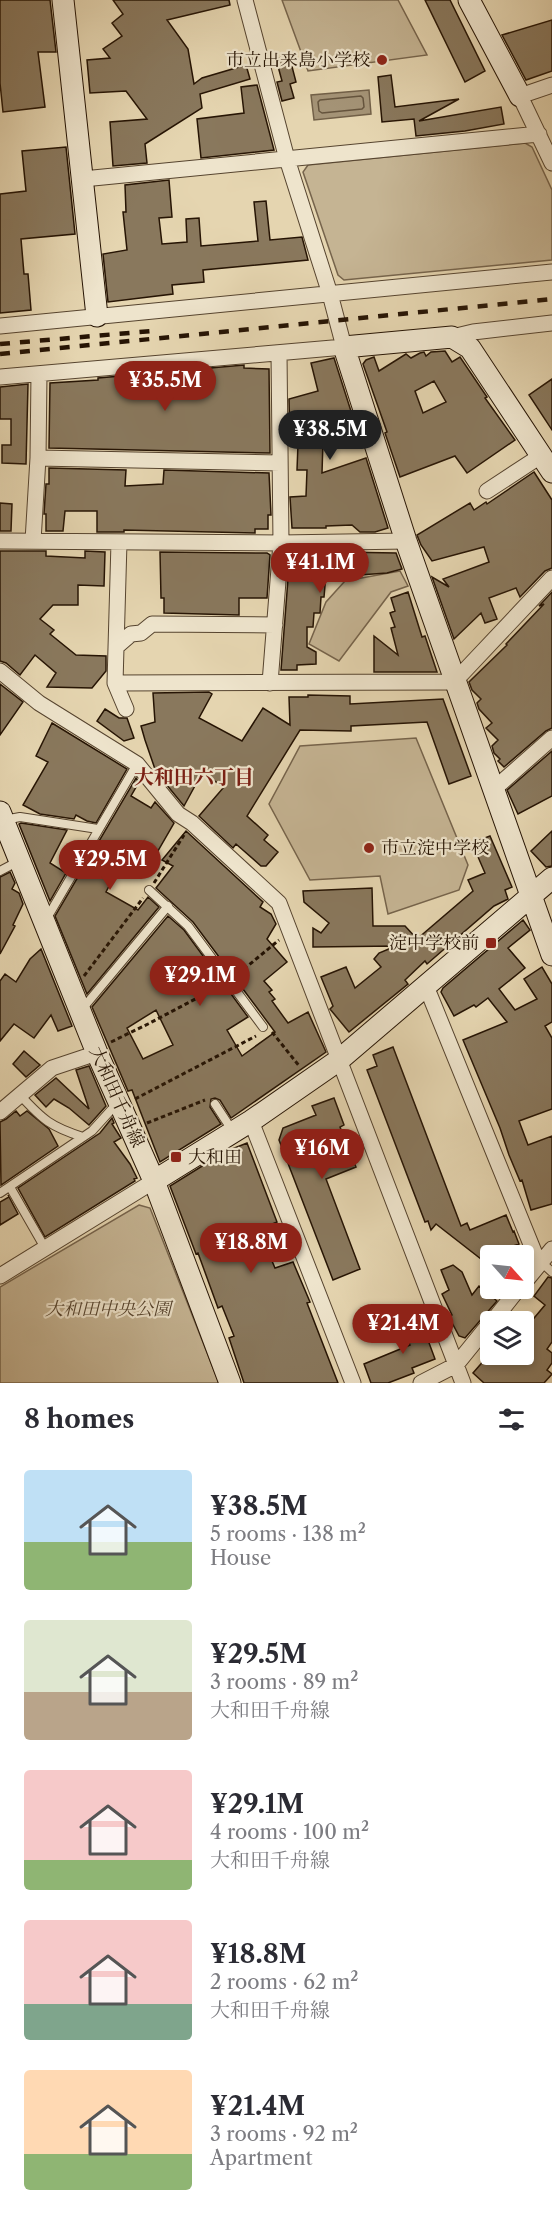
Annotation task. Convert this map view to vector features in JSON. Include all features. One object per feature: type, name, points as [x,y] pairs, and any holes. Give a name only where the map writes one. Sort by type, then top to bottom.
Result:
[{"type":"street","points":[[63,0],[97,316]]},
{"type":"street","points":[[245,0],[287,159],[406,541],[552,955]]},
{"type":"street","points":[[469,0],[520,96],[552,163]]},
{"type":"street","points":[[520,96],[552,86]]},
{"type":"street","points":[[83,178],[539,134]]},
{"type":"street","points":[[0,326],[552,272]]},
{"type":"street","points":[[0,377],[452,337],[473,332],[552,323]]},
{"type":"street","points":[[452,337],[470,348],[547,464],[487,491]]},
{"type":"street","points":[[270,683],[281,543],[279,353]]},
{"type":"street","points":[[33,541],[38,458],[39,374]]},
{"type":"street","points":[[38,458],[280,463]]},
{"type":"street","points":[[0,541],[281,543],[406,541]]},
{"type":"street","points":[[119,542],[115,683],[126,709]]},
{"type":"street","points":[[115,683],[454,682],[552,578]]},
{"type":"street","points":[[116,647],[131,634],[141,633],[152,624],[275,625]]},
{"type":"street","points":[[0,671],[39,703],[137,764],[178,814],[192,823],[279,903],[464,1383]]},
{"type":"street","points":[[494,789],[552,738]]},
{"type":"street","name":"大和田千舟線","points":[[2,816],[96,1051],[154,1181],[230,1383]]},
{"type":"street","points":[[0,1276],[251,1121],[339,1060],[552,878]]},
{"type":"street","points":[[426,986],[544,1266]]},
{"type":"street","points":[[0,1112],[52,1068],[96,1051]]},
{"type":"street","points":[[251,1121],[353,1383]]},
{"type":"street","points":[[544,1266],[552,1249]]},
{"type":"street","points":[[500,1311],[510,1299]]},
{"type":"street","points":[[421,1383],[456,1365],[480,1336]]},
{"type":"lane","points":[[45,923],[137,764]]},
{"type":"lane","points":[[2,816],[98,829]]},
{"type":"lane","points":[[0,871],[20,861]]},
{"type":"lane","points":[[149,890],[189,926],[263,1027]]},
{"type":"lane","points":[[76,1002],[168,906]]},
{"type":"lane","points":[[21,1095],[51,1125],[83,1137]]},
{"type":"lane","points":[[0,1193],[92,1131],[111,1110],[120,1104]]},
{"type":"lane","points":[[215,1104],[233,1132]]},
{"type":"lane","points":[[10,1187],[45,1248]]},
{"type":"path","points":[[76,1002],[192,823]]},
{"type":"path","points":[[96,1051],[229,981],[290,931]]},
{"type":"path","points":[[120,1104],[140,1097],[255,1038],[263,1027],[270,1030],[310,1080]]},
{"type":"path","points":[[131,1130],[208,1099],[213,1098],[215,1104]]},
{"type":"green space","points":[[282,0],[398,0],[427,55],[308,71]]},
{"type":"green space","points":[[525,143],[532,147],[552,190],[552,260],[344,280],[338,275],[303,172],[308,165]]},
{"type":"green space","points":[[400,571],[408,586],[391,592],[339,661],[309,644],[326,602],[345,581]]},
{"type":"green space","points":[[416,738],[468,865],[459,890],[388,914],[380,876],[310,880],[269,804],[300,746]]},
{"type":"green space","name":"大和田中央公園","points":[[139,1205],[150,1208],[219,1383],[0,1383],[0,1287]]},
{"type":"water","points":[[369,90],[371,114],[314,120],[311,95]]},
{"type":"building","points":[[0,0],[50,0],[56,52],[38,52],[45,107],[3,112],[0,83]]},
{"type":"building","points":[[113,0],[229,0],[230,5],[167,20],[188,49],[194,84],[202,78],[246,65],[250,79],[200,94],[202,108],[145,144],[147,163],[113,166],[110,122],[147,119],[126,91],[90,93],[87,60],[110,58],[103,49],[122,36],[112,23],[123,14]]},
{"type":"building","points":[[425,0],[450,0],[485,71],[465,82]]},
{"type":"building","points":[[552,20],[552,71],[526,80],[502,35]]},
{"type":"building","points":[[289,55],[296,82],[290,84],[294,98],[282,101],[277,82],[282,81],[276,59]]},
{"type":"building","points":[[391,75],[395,107],[459,99],[419,121],[501,107],[504,124],[416,136],[414,119],[382,122],[378,77]]},
{"type":"building","points":[[257,85],[274,150],[201,158],[197,119],[244,113],[241,87]]},
{"type":"building","points":[[66,147],[75,234],[21,239],[24,274],[28,274],[31,310],[0,313],[0,194],[26,191],[22,151]]},
{"type":"building","points":[[169,180],[172,217],[159,218],[162,244],[187,242],[186,219],[199,218],[201,246],[258,241],[254,202],[266,201],[270,240],[302,237],[308,260],[203,270],[204,282],[172,285],[173,294],[108,302],[103,254],[127,250],[123,212],[126,212],[125,185]]},
{"type":"building","points":[[445,351],[452,362],[460,357],[487,397],[485,398],[515,440],[467,473],[455,456],[400,477],[363,364],[374,357],[379,371],[406,354],[411,358],[424,352],[426,356],[431,352]],"holes":[[[434,381],[446,402],[423,413],[415,391]]]},
{"type":"building","points":[[334,358],[357,430],[323,441],[322,473],[366,458],[388,528],[375,532],[360,532],[352,525],[292,528],[290,497],[306,496],[307,470],[297,470],[298,444],[290,445],[289,399],[318,391],[311,363]]},
{"type":"building","points":[[244,365],[244,368],[269,369],[270,453],[49,448],[50,383],[156,373],[156,377],[188,378],[188,370]]},
{"type":"building","points":[[552,379],[552,430],[529,395]]},
{"type":"building","points":[[28,384],[26,464],[2,463],[2,445],[11,445],[11,419],[0,419],[0,387]]},
{"type":"building","points":[[49,468],[126,470],[125,486],[163,484],[164,470],[269,473],[271,515],[268,515],[268,529],[255,529],[255,533],[124,530],[124,532],[97,532],[97,511],[65,511],[63,531],[46,531],[46,514],[44,514]]},
{"type":"building","points":[[534,472],[552,500],[552,568],[545,571],[520,597],[516,588],[489,598],[497,619],[485,623],[481,613],[454,639],[432,577],[449,587],[443,579],[489,562],[484,547],[432,561],[417,535],[470,503],[474,510],[486,502],[487,504]]},
{"type":"building","points":[[0,503],[12,504],[11,531],[0,531]]},
{"type":"building","points":[[0,551],[46,551],[46,556],[85,558],[85,551],[105,552],[104,586],[78,585],[78,605],[53,605],[40,619],[54,630],[50,634],[76,655],[106,656],[106,671],[92,688],[47,687],[56,673],[35,655],[20,675],[6,663],[0,661]]},
{"type":"building","points":[[160,552],[267,553],[270,555],[267,598],[239,598],[239,615],[164,613],[164,598],[161,598]]},
{"type":"building","points":[[290,553],[396,553],[402,569],[387,573],[359,575],[326,574],[320,613],[314,613],[313,627],[307,627],[307,647],[316,652],[316,664],[297,665],[297,670],[281,670]]},
{"type":"building","points":[[408,592],[422,637],[425,636],[437,672],[374,672],[374,636],[398,655],[391,628],[395,627],[390,613],[395,611],[391,598]]},
{"type":"building","points":[[552,592],[552,728],[504,767],[498,761],[500,759],[494,753],[492,746],[498,740],[486,728],[492,723],[479,709],[477,703],[481,699],[472,690],[469,682],[507,645]]},
{"type":"building","points":[[0,684],[23,702],[0,735]]},
{"type":"building","points":[[209,692],[212,694],[199,718],[242,741],[263,708],[290,725],[289,697],[350,696],[350,704],[443,699],[471,776],[449,784],[427,722],[351,726],[351,731],[300,730],[247,816],[268,835],[264,840],[278,852],[266,866],[261,866],[236,844],[233,848],[199,816],[224,787],[202,773],[184,806],[166,784],[168,782],[156,772],[145,740],[141,726],[155,722],[153,693]]},
{"type":"building","points":[[105,709],[119,718],[127,718],[134,738],[124,741],[97,721]]},
{"type":"building","points":[[52,723],[127,769],[96,823],[76,815],[74,819],[40,814],[23,805],[48,762],[36,756]]},
{"type":"building","points":[[552,751],[552,796],[518,814],[507,790]]},
{"type":"building","points":[[136,778],[139,782],[131,796],[151,808],[155,802],[174,823],[155,856],[131,844],[106,892],[138,910],[148,897],[159,907],[87,994],[55,916]]},
{"type":"building","points":[[19,824],[67,830],[50,863],[66,873],[50,901]]},
{"type":"building","points":[[186,831],[263,902],[260,907],[271,914],[276,924],[267,939],[287,962],[264,981],[272,990],[269,992],[275,999],[272,1001],[288,1023],[308,1012],[326,1052],[231,1118],[220,1100],[211,1099],[210,1107],[221,1124],[160,1162],[132,1090],[128,1091],[92,1007],[168,916],[184,930],[248,1017],[227,1030],[242,1056],[275,1032],[193,922],[156,888],[173,866],[162,860]],"holes":[[[156,1010],[173,1045],[143,1059],[127,1028]]]},
{"type":"building","points":[[552,831],[552,866],[546,867],[531,851]]},
{"type":"building","points":[[490,836],[512,887],[505,890],[508,899],[494,906],[427,964],[425,961],[405,980],[408,984],[349,1032],[330,1009],[333,1006],[321,977],[346,967],[355,988],[381,967],[374,959],[379,953],[396,946],[313,947],[313,928],[321,933],[329,923],[304,902],[303,891],[372,888],[373,926],[405,926],[417,939],[473,891],[468,880],[485,873],[472,843]]},
{"type":"building","points":[[10,872],[15,883],[12,889],[19,893],[23,904],[13,925],[15,926],[0,954],[0,877]]},
{"type":"building","points":[[523,920],[530,930],[508,948],[525,968],[499,989],[515,1010],[537,999],[524,979],[542,967],[552,984],[552,1022],[545,1026],[552,1038],[552,1109],[519,1121],[528,1145],[552,1136],[552,1204],[531,1210],[522,1180],[520,1181],[509,1155],[463,1040],[507,1022],[488,998],[476,1007],[474,1005],[454,1016],[441,992]]},
{"type":"building","points":[[41,949],[72,1026],[58,1031],[51,1015],[34,1038],[14,1024],[0,1041],[0,981],[5,974],[16,982],[30,959]]},
{"type":"building","points":[[393,1047],[461,1226],[467,1223],[470,1230],[506,1215],[519,1244],[480,1245],[480,1258],[436,1224],[431,1230],[428,1221],[425,1222],[367,1070],[377,1066],[373,1055]]},
{"type":"building","points":[[24,1051],[40,1065],[26,1077],[13,1064]]},
{"type":"building","points":[[89,1066],[106,1106],[89,1125],[54,1099],[46,1107],[35,1095],[56,1078],[89,1109],[76,1070]]},
{"type":"building","points":[[334,1098],[344,1125],[340,1127],[356,1167],[326,1179],[360,1269],[333,1280],[279,1140],[283,1128],[316,1115],[312,1106]]},
{"type":"building","points":[[16,1111],[20,1116],[27,1111],[49,1129],[58,1146],[1,1185],[0,1122]]},
{"type":"building","points":[[112,1118],[114,1123],[112,1124],[121,1138],[114,1142],[137,1178],[45,1237],[18,1188],[100,1133]]},
{"type":"building","points":[[247,1143],[277,1222],[253,1232],[263,1257],[269,1254],[275,1268],[293,1262],[310,1302],[307,1303],[338,1383],[244,1383],[229,1338],[234,1336],[222,1306],[218,1308],[170,1186],[207,1163],[228,1154],[227,1151]]},
{"type":"building","points":[[8,1195],[18,1214],[0,1225],[0,1202],[9,1197]]},
{"type":"building","points":[[453,1265],[462,1272],[472,1295],[479,1286],[480,1299],[497,1301],[488,1311],[480,1311],[480,1321],[465,1338],[459,1336],[449,1317],[452,1315],[442,1294],[449,1290],[441,1270]]},
{"type":"building","points":[[548,1277],[552,1278],[552,1342],[547,1349],[552,1353],[552,1363],[547,1370],[552,1374],[544,1383],[484,1383],[473,1373],[480,1365],[534,1365],[534,1318],[545,1305],[534,1296]]},
{"type":"building","points":[[418,1313],[435,1359],[412,1368],[414,1373],[388,1383],[371,1383],[364,1364],[410,1345],[400,1319]]},
{"type":"railway","points":[[0,354],[552,299]]},
{"type":"railway","points":[[0,344],[152,331]]},
{"type":"place","name":"市立出来島小学校","points":[[382,60]]},
{"type":"place","name":"市立淀中学校","points":[[369,848]]},
{"type":"place","name":"淀中学校前","points":[[491,943]]},
{"type":"place","name":"大和田","points":[[176,1157]]},
{"type":"district","name":"大和田六丁目","points":[[194,777]]}]
